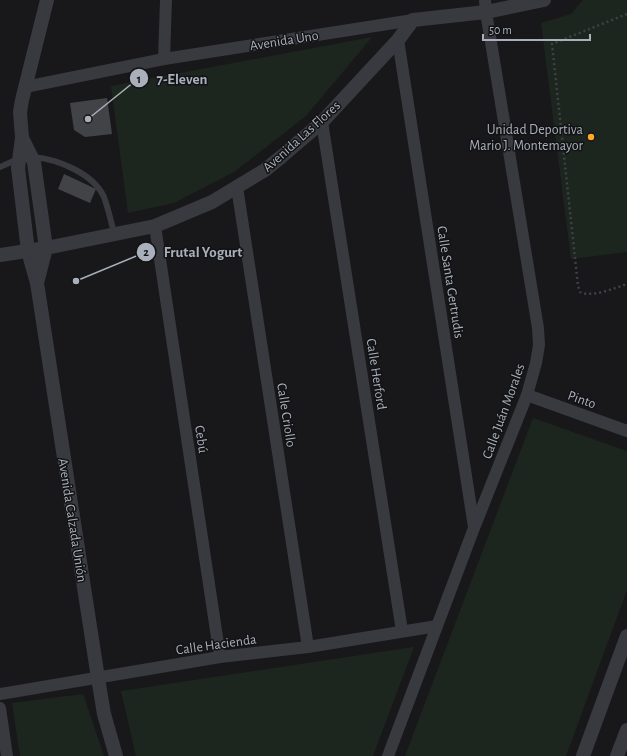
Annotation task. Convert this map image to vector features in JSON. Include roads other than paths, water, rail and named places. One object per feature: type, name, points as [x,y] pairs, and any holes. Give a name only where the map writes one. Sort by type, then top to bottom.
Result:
[{"type":"street","name":"Avenida Calzada Unión","points":[[47,0],[20,112],[22,138],[18,168],[28,251],[37,283],[98,678],[104,714],[116,756]]},
{"type":"street","points":[[164,59],[166,0]]},
{"type":"street","name":"Avenida Uno","points":[[25,87],[164,59],[413,20],[485,6],[544,0]]},
{"type":"street","name":"Calle Juán Morales","points":[[388,756],[474,528],[527,395],[536,363],[538,328],[485,6]]},
{"type":"street","name":"Avenida Las Flores","points":[[0,255],[46,248],[114,233],[155,226],[212,202],[276,162],[322,122],[398,40],[413,20]]},
{"type":"street","name":"Calle Santa Gertrudis","points":[[398,40],[474,528]]},
{"type":"street","name":"Calle Herford","points":[[322,122],[402,631]]},
{"type":"street","name":"Avenida Calzada Unión","points":[[22,138],[32,157],[36,170],[46,248],[37,283]]},
{"type":"street","name":"Calle Criollo","points":[[237,187],[308,647]]},
{"type":"street","name":"Cebú","points":[[155,226],[220,657]]},
{"type":"street","name":"Pinto","points":[[527,395],[627,431]]},
{"type":"street","name":"Calle Hacienda","points":[[0,694],[220,657],[308,647],[437,626]]},
{"type":"street","points":[[583,756],[627,636]]},
{"type":"street","points":[[0,708],[7,756]]},
{"type":"street","points":[[617,756],[627,730]]},
{"type":"lane","points":[[0,167],[18,159],[32,157],[44,158],[70,166],[94,184],[103,196],[114,233]]},
{"type":"place","name":"7-Eleven","points":[[88,119]]},
{"type":"place","name":"Unidad Deportiva Mario J. Montemayor","points":[[591,137]]},
{"type":"place","name":"Frutal Yogurt","points":[[76,281]]}]
